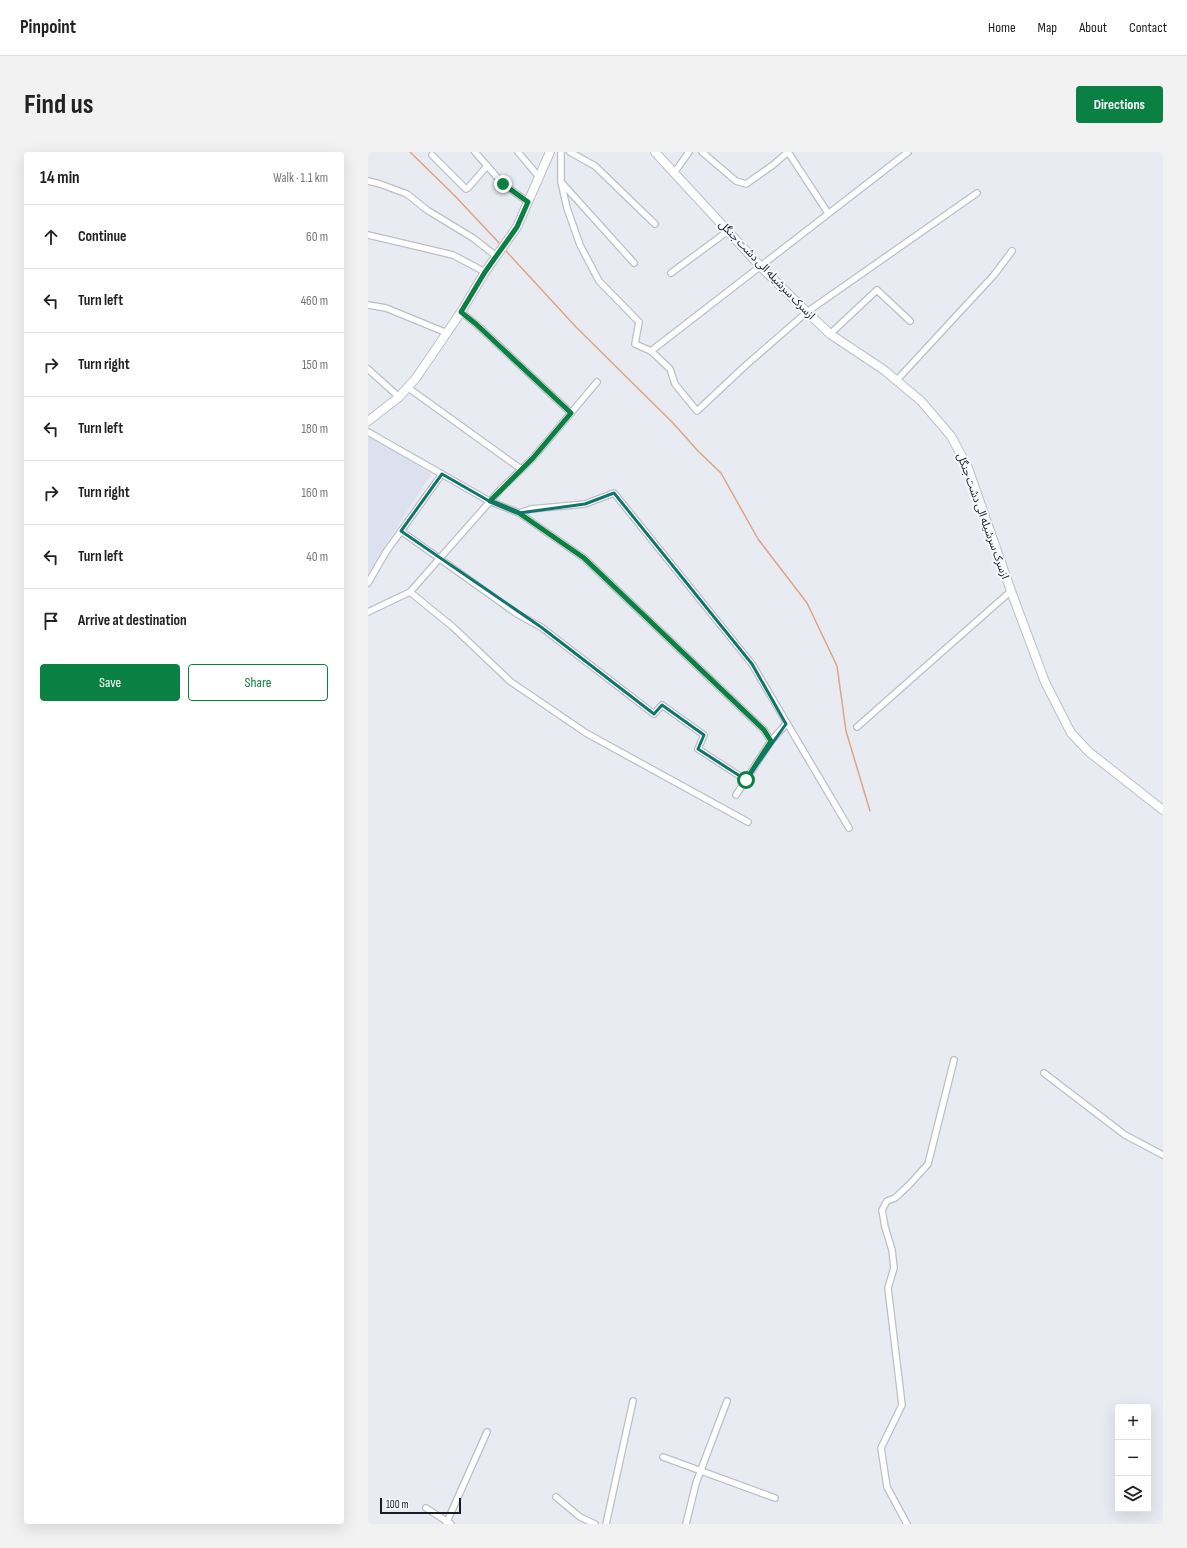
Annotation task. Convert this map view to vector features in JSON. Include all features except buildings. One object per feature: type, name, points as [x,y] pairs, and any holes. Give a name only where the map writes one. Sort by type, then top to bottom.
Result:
[{"type":"street","points":[[475,152],[503,184],[528,202]]},
{"type":"street","points":[[518,152],[539,177]]},
{"type":"street","points":[[368,410],[371,419],[399,397],[416,378],[461,312],[485,272],[517,227],[550,152]]},
{"type":"street","points":[[561,152],[561,182],[567,208],[580,245],[599,281],[638,322],[635,344],[651,351],[670,369],[676,384],[697,411],[807,312],[977,193]]},
{"type":"street","points":[[570,152],[595,166],[655,224]]},
{"type":"street","name":"ازسرک سرشیله الی دشت جنگل","points":[[655,152],[760,266],[807,312],[830,334],[884,370],[921,401],[951,436],[968,468],[1045,682],[1072,733],[1089,752],[1163,810]]},
{"type":"street","points":[[674,173],[689,152]]},
{"type":"street","points":[[702,152],[736,181],[746,184],[773,165],[788,152],[828,212]]},
{"type":"street","points":[[651,351],[828,212],[908,152]]},
{"type":"street","points":[[432,155],[466,189],[487,166]]},
{"type":"street","points":[[368,181],[407,194],[427,210],[473,238],[496,256]]},
{"type":"street","points":[[561,182],[634,263]]},
{"type":"street","points":[[671,273],[728,231]]},
{"type":"street","points":[[368,235],[454,255],[485,272]]},
{"type":"street","points":[[896,381],[994,275],[1012,251]]},
{"type":"street","points":[[830,334],[877,290],[910,321]]},
{"type":"street","points":[[368,305],[386,308],[446,333]]},
{"type":"street","points":[[461,312],[476,324],[571,413]]},
{"type":"street","points":[[368,369],[399,397]]},
{"type":"street","points":[[368,612],[410,592],[490,501],[533,458],[597,382]]},
{"type":"street","points":[[407,387],[521,469]]},
{"type":"street","points":[[368,432],[490,501],[519,513],[584,558],[598,570],[688,660],[764,730],[771,741]]},
{"type":"street","points":[[368,584],[386,552],[442,474]]},
{"type":"street","points":[[519,513],[531,509],[585,504],[614,492],[752,664],[786,724],[849,828]]},
{"type":"street","points":[[401,531],[517,614],[541,628],[654,714],[662,706],[704,735],[698,749],[746,780]]},
{"type":"street","points":[[857,727],[1011,591]]},
{"type":"street","points":[[410,592],[453,627],[511,682],[539,702],[586,733],[748,822]]},
{"type":"street","points":[[736,795],[771,741],[786,724]]},
{"type":"street","points":[[907,1524],[888,1487],[881,1448],[902,1405],[888,1288],[894,1268],[892,1250],[885,1227],[882,1210],[887,1201],[895,1198],[928,1164],[954,1060]]},
{"type":"street","points":[[1044,1073],[1124,1135],[1163,1155]]},
{"type":"street","points":[[606,1524],[634,1401]]},
{"type":"street","points":[[686,1524],[696,1483],[727,1401]]},
{"type":"street","points":[[426,1508],[448,1523],[487,1432]]},
{"type":"street","points":[[663,1457],[775,1498]]},
{"type":"street","points":[[556,1497],[580,1517],[594,1524]]},
{"type":"highlighted area","points":[[442,474],[489,501],[519,513],[585,504],[614,493],[752,664],[786,724],[746,780],[698,749],[704,735],[662,705],[654,714],[541,627],[401,531]]},
{"type":"shaded area","points":[[368,433],[431,474],[368,574]]},
{"type":"waterway","points":[[410,152],[455,196],[501,245]]},
{"type":"waterway","points":[[505,250],[576,327],[721,473],[758,539],[807,603],[837,666],[846,731],[870,811]]},
{"type":"route","points":[[503,184],[528,202],[517,227],[485,272],[461,312],[476,324],[571,413],[533,458],[490,501],[519,513],[584,558],[598,570],[688,660],[764,730],[771,741],[746,780]]}]
